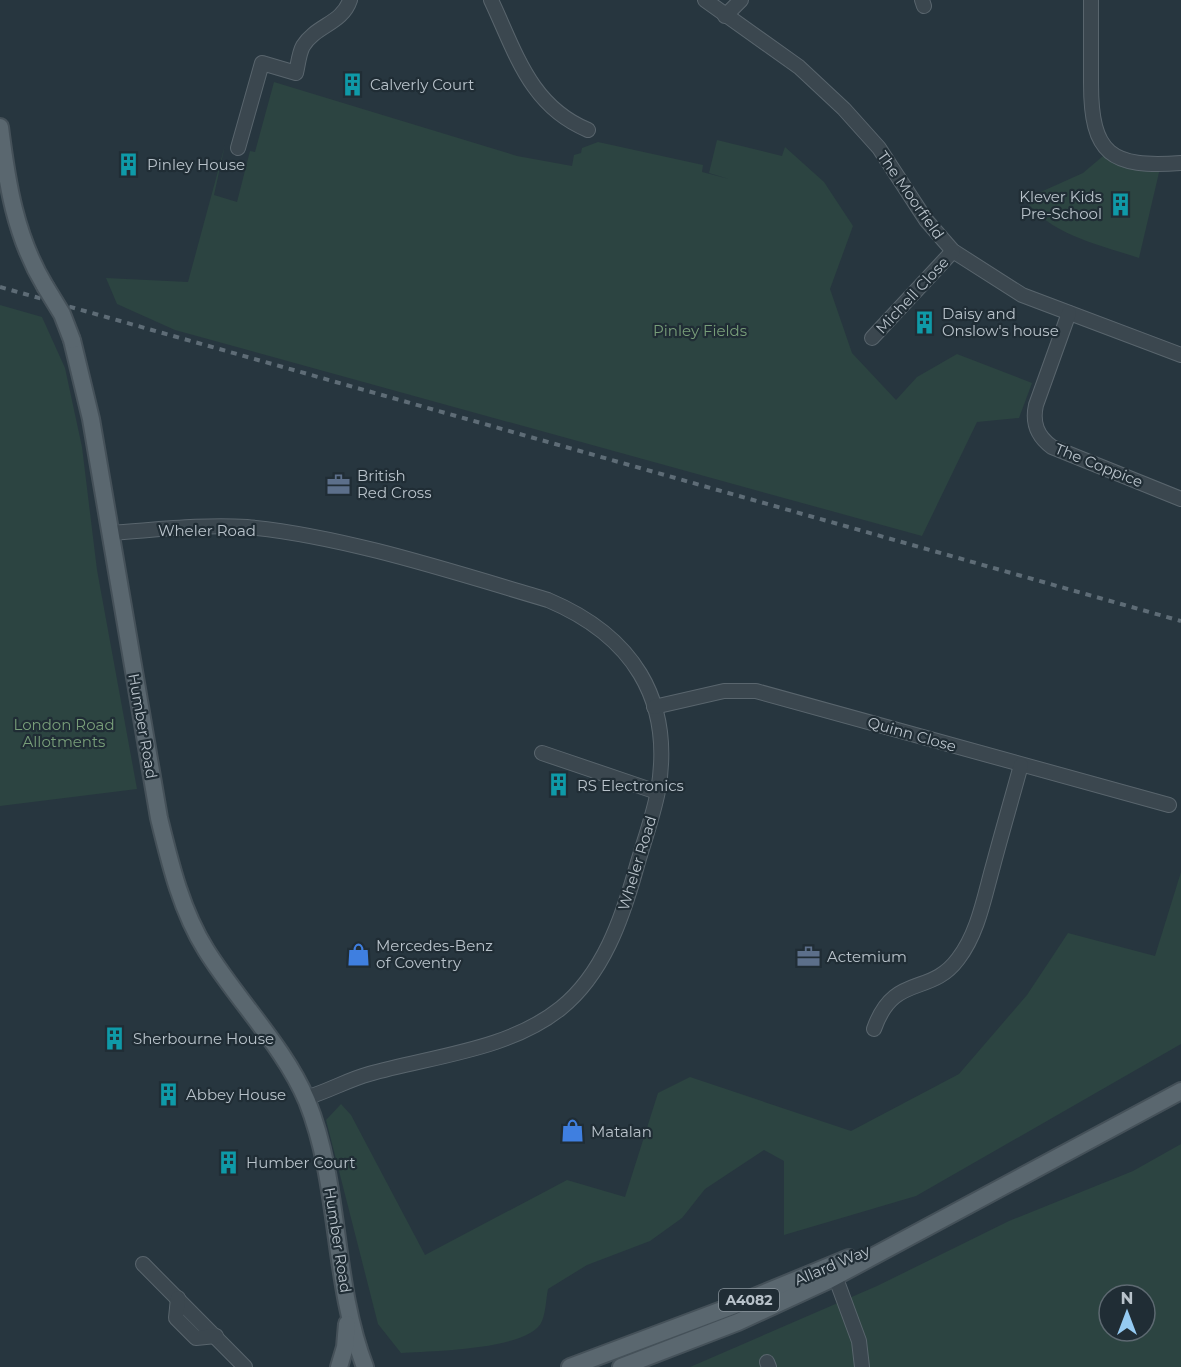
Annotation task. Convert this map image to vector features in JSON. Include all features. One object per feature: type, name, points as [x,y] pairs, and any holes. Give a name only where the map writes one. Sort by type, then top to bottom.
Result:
[{"type":"main road","name":"Humber Road","points":[[0,127],[11,200],[18,227],[33,266],[62,314],[72,340],[91,419],[159,818],[174,877],[205,948],[284,1060],[305,1098],[321,1139],[348,1302],[358,1348],[365,1367]]},
{"type":"main road","name":"Allard Way","points":[[621,1367],[738,1322],[835,1276],[1181,1091]]},
{"type":"main road","name":"Allard Way","points":[[570,1367],[735,1305],[924,1227]]},
{"type":"main road","name":"Humber Road","points":[[339,1367],[345,1347],[348,1302]]},
{"type":"street","points":[[238,148],[262,63],[296,73],[303,46],[314,34],[339,18],[350,0]]},
{"type":"street","points":[[491,0],[529,79],[542,97],[557,114],[588,130]]},
{"type":"street","name":"The Moorfield","points":[[705,0],[799,67],[844,110],[879,148],[926,220],[952,251],[1012,290],[1181,355]]},
{"type":"street","points":[[725,16],[741,0]]},
{"type":"street","points":[[1091,0],[1091,111],[1098,138],[1106,148],[1140,165],[1181,163]]},
{"type":"street","name":"Michell Close","points":[[872,338],[952,251]]},
{"type":"street","name":"The Coppice","points":[[1070,313],[1036,405],[1034,414],[1037,432],[1052,447],[1181,499]]},
{"type":"street","name":"Wheler Road","points":[[110,533],[215,527],[290,532],[339,542],[548,600],[578,613],[616,641],[641,674],[654,707],[660,743],[657,792],[626,905],[613,937],[592,973],[562,1007],[537,1024],[509,1036],[364,1075],[305,1098]]},
{"type":"street","name":"Quinn Close","points":[[654,707],[724,691],[756,691],[1169,805]]},
{"type":"street","points":[[542,753],[657,792]]},
{"type":"street","points":[[874,1029],[881,1011],[890,998],[942,974],[957,961],[969,942],[1021,765]]},
{"type":"street","points":[[143,1264],[245,1367]]},
{"type":"street","points":[[835,1276],[859,1341],[862,1367]]},
{"type":"green space","name":"Pinley Fields","points":[[274,82],[517,156],[572,166],[574,155],[581,153],[582,148],[598,142],[703,165],[702,172],[729,179],[709,173],[717,140],[782,156],[785,147],[824,182],[853,226],[830,289],[852,353],[896,400],[917,377],[957,354],[1032,383],[1019,418],[977,422],[922,536],[175,330],[117,304],[106,278],[188,282],[225,145],[214,195],[237,202],[250,151],[255,152]]},
{"type":"green space","points":[[1109,151],[1161,164],[1139,258],[1062,230],[1048,222],[1025,199],[1083,173]]},
{"type":"green space","name":"London Road Allotments","points":[[0,305],[42,317],[65,368],[82,447],[97,570],[137,789],[0,806]]},
{"type":"green space","points":[[1181,872],[1181,1044],[916,1196],[784,1235],[784,1161],[764,1150],[705,1189],[682,1218],[650,1241],[587,1265],[548,1289],[542,1321],[534,1331],[519,1338],[455,1350],[401,1353],[378,1324],[326,1120],[341,1104],[351,1115],[425,1255],[567,1180],[625,1197],[658,1093],[690,1077],[851,1131],[959,1074],[1027,995],[1068,933],[1155,956]]},
{"type":"green space","points":[[1181,1144],[1181,1367],[690,1367],[877,1286],[1009,1221],[1133,1171]]},
{"type":"railway","points":[[0,287],[1181,621]]},
{"type":"place","name":"Calverly Court","points":[[352,84]]},
{"type":"place","name":"Pinley House","points":[[129,164]]},
{"type":"place","name":"Klever Kids Pre-School","points":[[1120,205]]},
{"type":"place","name":"Daisy and Onslow's house","points":[[924,322]]},
{"type":"place","name":"British Red Cross","points":[[339,484]]},
{"type":"place","name":"RS Electronics","points":[[559,785]]},
{"type":"place","name":"Mercedes-Benz of Coventry","points":[[358,954]]},
{"type":"place","name":"Actemium","points":[[809,956]]},
{"type":"place","name":"Sherbourne House","points":[[115,1038]]},
{"type":"place","name":"Abbey House","points":[[168,1094]]},
{"type":"place","name":"Matalan","points":[[573,1131]]},
{"type":"place","name":"Humber Court","points":[[228,1162]]}]
